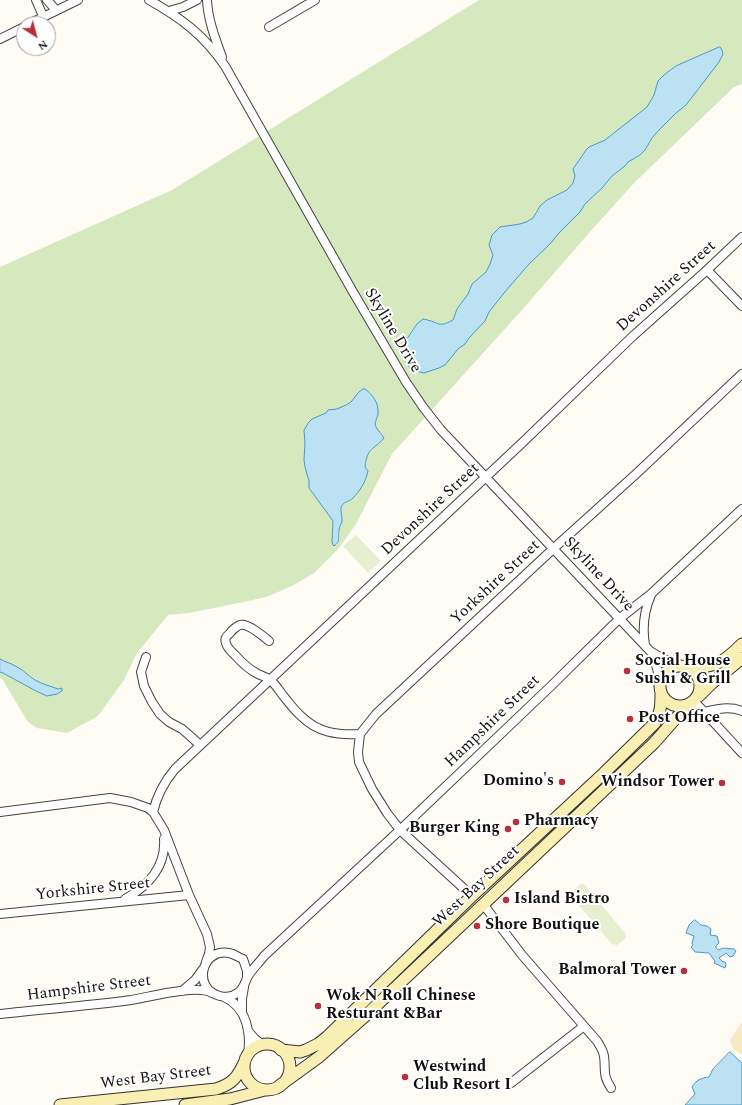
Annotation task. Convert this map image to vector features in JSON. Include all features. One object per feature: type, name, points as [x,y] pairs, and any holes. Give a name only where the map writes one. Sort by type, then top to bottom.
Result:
[{"type":"main road","points":[[684,667],[695,672],[699,679],[700,691],[694,701],[682,707],[673,705],[666,700],[661,689],[662,678],[666,672],[672,668],[684,667],[705,667],[719,663],[735,652],[742,644]]},
{"type":"main road","name":"West Bay Street","points":[[185,1105],[231,1102],[265,1090],[275,1089],[319,1057],[654,743],[676,718],[711,684],[742,658]]},
{"type":"main road","name":"West Bay Street","points":[[263,1045],[276,1046],[281,1050],[300,1052],[318,1044],[327,1037],[472,896],[655,723],[660,711],[661,689]]},
{"type":"main road","points":[[263,1045],[254,1049],[246,1059],[245,1074],[250,1083],[255,1087],[265,1090]]},
{"type":"main road","points":[[279,1086],[283,1084],[288,1077],[290,1068],[287,1056],[281,1050]]},
{"type":"main road","name":"West Bay Street","points":[[60,1105],[216,1089],[227,1085],[234,1079],[240,1072],[246,1059]]},
{"type":"street","points":[[36,0],[44,16],[78,0]]},
{"type":"street","points":[[47,0],[56,10]]},
{"type":"street","name":"Skyline Drive","points":[[149,0],[169,11],[186,24],[203,39],[216,53],[225,66],[352,292],[423,408],[441,430],[648,648],[670,662],[684,667]]},
{"type":"street","points":[[169,11],[183,7],[197,0]]},
{"type":"street","points":[[208,0],[209,15],[213,31],[225,66]]},
{"type":"street","points":[[269,27],[315,0]]},
{"type":"street","points":[[0,39],[16,31]]},
{"type":"street","name":"Devonshire Street","points":[[153,812],[160,790],[166,779],[175,768],[486,477],[633,336],[742,237]]},
{"type":"street","points":[[707,270],[742,306]]},
{"type":"street","name":"Yorkshire Street","points":[[360,734],[376,714],[742,374]]},
{"type":"street","name":"Hampshire Street","points":[[246,981],[264,956],[400,830],[619,619],[651,594],[742,509]]},
{"type":"street","points":[[648,648],[643,629],[646,605],[651,594]]},
{"type":"street","points":[[269,641],[251,628],[242,625],[239,625],[229,633],[225,640],[229,649],[246,667],[270,680],[308,723],[329,732],[360,734],[358,752],[359,762],[379,801],[400,830],[472,896]]},
{"type":"street","name":"Skyline Drive","points":[[648,648],[656,662],[661,689]]},
{"type":"street","points":[[146,657],[141,672],[144,686],[152,702],[160,714],[169,722],[182,729],[200,745]]},
{"type":"street","points":[[694,701],[742,753]]},
{"type":"street","points":[[704,712],[727,708],[742,711]]},
{"type":"street","points":[[0,812],[110,798],[139,804],[148,808],[153,812],[164,830],[189,894],[207,934],[215,946],[243,959],[254,959],[264,956]]},
{"type":"street","points":[[122,901],[146,885],[155,874],[162,862],[165,849],[164,830]]},
{"type":"street","name":"Yorkshire Street","points":[[0,914],[189,894]]},
{"type":"street","points":[[483,904],[522,955],[597,1041],[603,1051],[606,1081],[611,1088]]},
{"type":"street","points":[[207,934],[210,947],[203,975],[204,982],[214,994],[224,997],[235,1004],[242,1014],[248,1030],[249,1043],[246,1059]]},
{"type":"street","points":[[205,966],[216,954],[227,952]]},
{"type":"street","points":[[242,1014],[242,999],[247,971],[243,959]]},
{"type":"street","name":"Hampshire Street","points":[[181,991],[195,980],[205,966]]},
{"type":"street","points":[[224,997],[235,995],[241,990],[246,981]]},
{"type":"street","name":"Hampshire Street","points":[[0,1014],[131,1000],[181,991],[208,990],[214,994]]},
{"type":"street","points":[[511,1083],[584,1026]]},
{"type":"street","points":[[248,1030],[263,1045]]},
{"type":"green space","points":[[479,0],[742,0],[742,84],[734,87],[634,183],[392,454],[356,524],[339,548],[314,573],[294,585],[269,596],[189,613],[168,615],[137,653],[124,680],[98,716],[67,733],[37,728],[28,722],[0,678],[0,672],[47,696],[62,688],[58,689],[43,684],[33,679],[22,670],[0,659],[0,267],[172,190]],"holes":[[[720,47],[723,54],[719,62],[686,105],[659,130],[640,155],[628,162],[612,176],[550,244],[529,264],[489,312],[485,321],[445,365],[433,370],[404,359],[404,346],[411,332],[418,324],[428,319],[440,324],[453,320],[457,309],[468,294],[472,284],[486,272],[493,255],[489,245],[501,227],[526,222],[533,218],[536,211],[547,200],[567,190],[573,183],[575,176],[573,169],[586,150],[589,147],[605,141],[647,107],[654,95],[658,81],[665,74],[676,66]],[[368,391],[374,397],[376,402],[376,428],[383,435],[380,441],[370,450],[366,460],[365,467],[368,471],[366,479],[352,499],[343,505],[341,509],[342,523],[339,528],[340,538],[337,545],[333,545],[333,521],[309,488],[309,481],[304,460],[304,430],[312,419],[326,413],[328,410],[337,409],[346,405],[354,398]]]},
{"type":"green space","points":[[356,535],[381,561],[368,573],[343,546]]},
{"type":"green space","points":[[581,884],[584,884],[625,933],[626,938],[617,945],[612,944],[571,896],[570,893]]},
{"type":"sand","points":[[742,1022],[742,1054],[734,1049],[730,1040]]},
{"type":"water","points":[[720,47],[723,54],[719,62],[686,105],[659,130],[640,155],[628,162],[612,176],[550,244],[529,264],[489,312],[485,321],[445,365],[424,373],[411,370],[404,359],[403,354],[406,340],[417,324],[423,319],[438,324],[448,323],[453,320],[457,309],[468,294],[472,284],[486,272],[490,264],[493,255],[489,245],[492,235],[500,227],[520,224],[533,218],[540,206],[547,200],[567,190],[573,183],[575,176],[573,169],[586,150],[589,147],[605,140],[647,107],[654,95],[658,81],[665,74],[676,66]]},
{"type":"water","points":[[363,389],[371,394],[375,400],[378,414],[375,425],[384,438],[369,452],[367,456],[365,467],[368,471],[360,489],[353,498],[344,503],[341,508],[342,523],[339,529],[338,541],[334,546],[332,542],[333,521],[309,488],[309,481],[304,460],[304,430],[312,419],[326,413],[328,410],[337,409],[346,405],[351,402]]},
{"type":"water","points":[[0,659],[13,664],[43,684],[58,689],[62,688],[62,691],[57,694],[47,696],[36,691],[0,672]]},
{"type":"water","points":[[695,920],[701,925],[707,926],[711,929],[710,935],[717,936],[719,943],[716,948],[719,950],[723,948],[734,949],[736,951],[733,956],[730,957],[726,953],[719,958],[725,962],[725,968],[714,963],[715,961],[709,953],[695,952],[691,947],[693,945],[692,943],[694,936],[686,933],[689,925]]},
{"type":"water","points":[[730,1052],[742,1063],[742,1105],[685,1105],[695,1094],[692,1087],[695,1083],[701,1079],[709,1077],[713,1069]]},
{"type":"place","name":"Social House Sushi & Grill","points":[[627,671]]},
{"type":"place","name":"Post Office","points":[[630,719]]},
{"type":"place","name":"Domino's","points":[[562,782]]},
{"type":"place","name":"Windsor Tower","points":[[722,783]]},
{"type":"place","name":"Pharmacy","points":[[516,822]]},
{"type":"place","name":"Burger King","points":[[508,829]]},
{"type":"place","name":"Island Bistro","points":[[506,900]]},
{"type":"place","name":"Shore Boutique","points":[[477,926]]},
{"type":"place","name":"Balmoral Tower","points":[[684,971]]},
{"type":"place","name":"Wok N Roll Chinese Resturant &Bar","points":[[318,1006]]},
{"type":"place","name":"Westwind Club Resort I","points":[[405,1077]]}]
